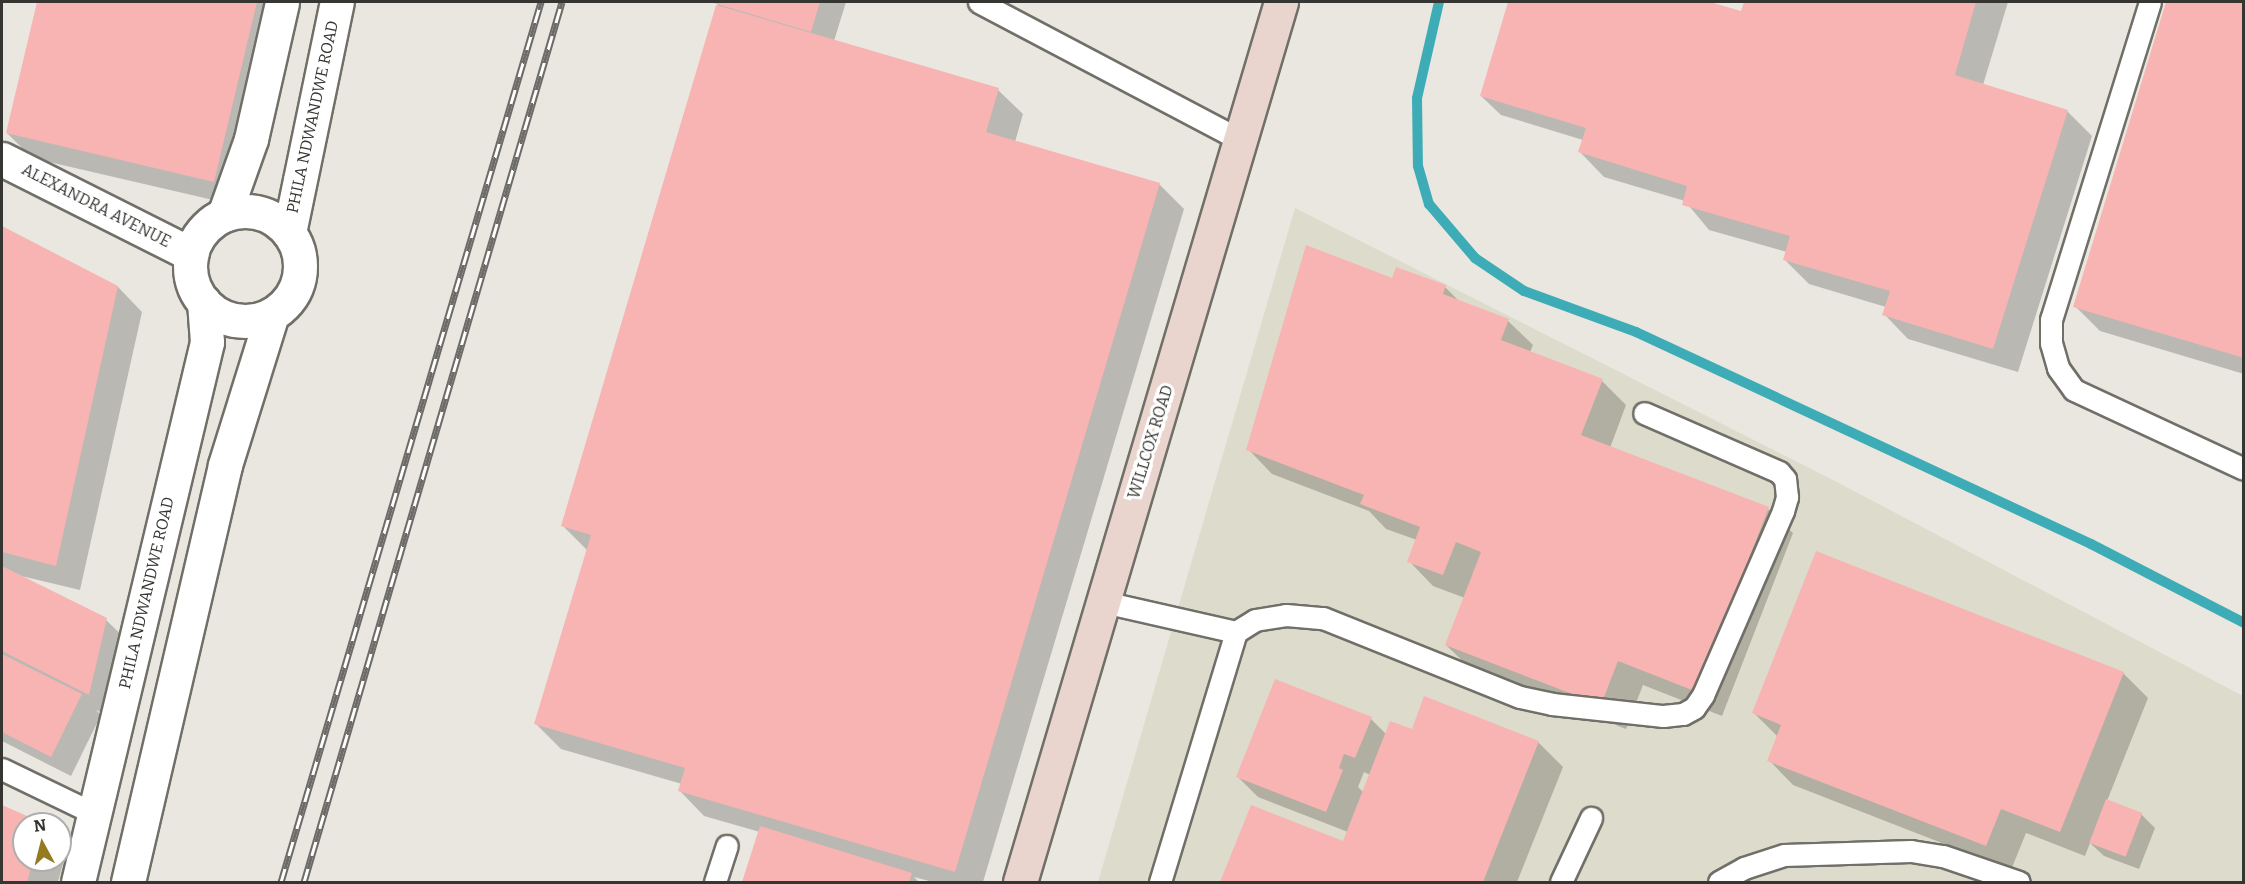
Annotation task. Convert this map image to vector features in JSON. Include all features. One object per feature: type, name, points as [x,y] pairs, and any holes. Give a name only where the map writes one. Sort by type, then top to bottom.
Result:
[{"type":"main road","name":"WILLCOX ROAD","points":[[1020,882],[1281,2]]},
{"type":"street","points":[[224,215],[251,139],[282,2]]},
{"type":"street","name":"PHILA NDWANDWE ROAD","points":[[289,233],[337,2]]},
{"type":"street","name":"ALEXANDRA AVENUE","points":[[2,159],[191,254]]},
{"type":"street","points":[[128,882],[225,465],[272,314],[296,287],[300,268],[298,250],[289,233],[275,220],[258,212],[241,211],[224,215],[209,224],[191,254],[194,287],[204,302],[233,319],[252,320],[272,314]]},
{"type":"street","name":"PHILA NDWANDWE ROAD","points":[[78,882],[207,342],[204,302]]},
{"type":"lane","points":[[979,2],[1241,140]]},
{"type":"lane","points":[[2150,2],[2051,319],[2051,343],[2058,368],[2074,390],[2244,469]]},
{"type":"lane","points":[[1160,882],[1236,632],[1255,620],[1286,615],[1323,618],[1520,697],[1606,712],[1683,714],[1703,695],[1783,511],[1787,497],[1785,479],[1779,472],[1644,413]]},
{"type":"lane","points":[[1104,602],[1236,632]]},
{"type":"lane","points":[[2,769],[94,814]]},
{"type":"lane","points":[[1561,882],[1591,818]]},
{"type":"lane","points":[[715,882],[727,846]]},
{"type":"lane","points":[[1719,882],[1744,868],[1784,855],[1911,851],[1943,856],[2019,882]]},
{"type":"shaded area","points":[[1295,208],[1833,480],[2243,696],[2243,882],[1098,882]]},
{"type":"building","points":[[37,2],[257,2],[214,182],[6,133]]},
{"type":"building","points":[[710,2],[820,2],[811,32]]},
{"type":"building","points":[[1508,2],[1710,2],[1741,11],[1744,2],[1976,2],[1955,75],[2068,110],[1993,349],[1882,315],[1890,291],[1783,260],[1790,236],[1682,205],[1687,186],[1578,152],[1586,128],[1480,96]]},
{"type":"building","points":[[2166,2],[2244,2],[2244,358],[2073,307]]},
{"type":"building","points":[[716,5],[999,88],[986,132],[1160,183],[955,872],[678,791],[685,768],[534,724],[591,535],[561,526]]},
{"type":"building","points":[[2,226],[118,286],[56,566],[2,552]]},
{"type":"building","points":[[1306,245],[1392,278],[1396,267],[1446,285],[1443,294],[1509,319],[1501,340],[1603,379],[1581,435],[1769,507],[1697,692],[1618,661],[1601,705],[1445,645],[1481,552],[1456,542],[1443,575],[1407,562],[1420,527],[1360,504],[1364,495],[1246,450]]},
{"type":"building","points":[[1816,551],[2124,672],[2060,832],[2001,809],[1986,846],[1767,761],[1781,725],[1752,713]]},
{"type":"building","points":[[2,566],[107,618],[89,695],[2,651]]},
{"type":"building","points":[[2,654],[82,694],[51,757],[2,732]]},
{"type":"building","points":[[1275,679],[1372,717],[1355,758],[1344,754],[1339,768],[1343,770],[1326,812],[1236,777]]},
{"type":"building","points":[[1424,696],[1539,741],[1483,882],[1220,882],[1251,805],[1343,841],[1390,721],[1412,729]]},
{"type":"building","points":[[2106,799],[2142,813],[2126,857],[2089,843]]},
{"type":"building","points":[[2,805],[18,812],[12,812],[12,872],[30,872],[27,882],[2,882]]},
{"type":"building","points":[[760,826],[912,873],[909,882],[742,882]]},
{"type":"waterway","points":[[1439,2],[1417,98],[1418,166],[1429,204],[1475,258],[1524,291],[1636,332],[2091,544],[2244,623]]},
{"type":"railway","points":[[281,882],[541,2]]},
{"type":"railway","points":[[304,882],[562,2]]}]
